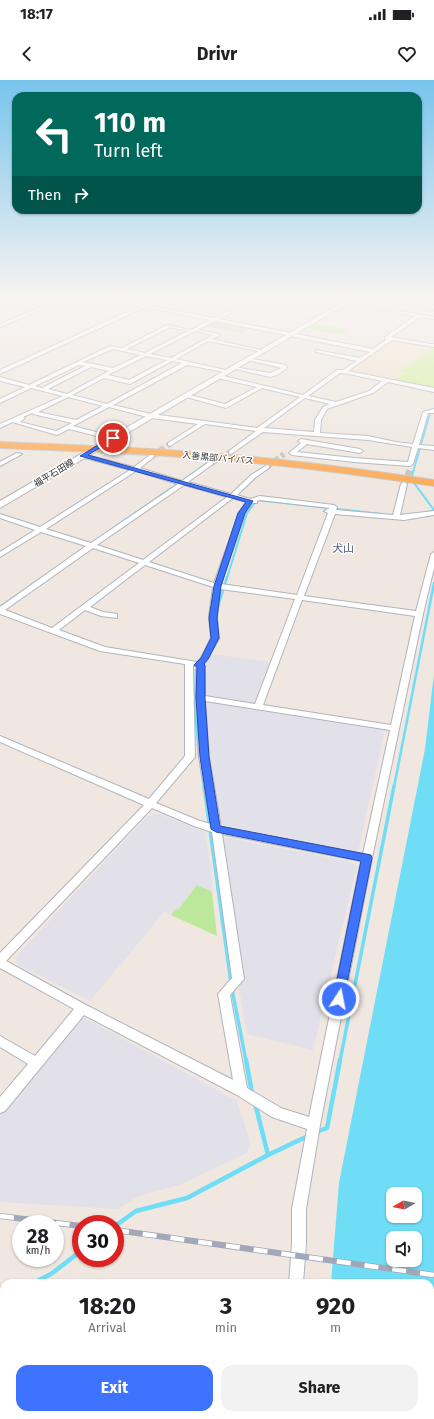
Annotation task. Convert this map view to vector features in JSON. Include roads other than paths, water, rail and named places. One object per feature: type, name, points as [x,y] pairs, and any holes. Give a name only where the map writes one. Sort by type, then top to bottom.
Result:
[{"type":"highway","name":"入善黒部バイパス","points":[[0,445],[96,448],[301,465],[434,484]]},
{"type":"main road","name":"福平石田線","points":[[0,505],[250,358]]},
{"type":"street","points":[[0,372],[29,358]]},
{"type":"street","points":[[0,400],[88,358]]},
{"type":"street","points":[[0,430],[137,358]]},
{"type":"street","points":[[165,358],[270,375],[275,374],[285,368],[284,366],[257,358]]},
{"type":"street","points":[[121,387],[174,358]]},
{"type":"street","points":[[354,358],[361,360]]},
{"type":"street","points":[[344,372],[361,360]]},
{"type":"street","points":[[78,363],[114,370]]},
{"type":"street","points":[[15,422],[57,433],[186,363]]},
{"type":"street","points":[[42,390],[91,365]]},
{"type":"street","points":[[231,452],[302,396],[339,371],[434,390]]},
{"type":"street","points":[[104,376],[130,382]]},
{"type":"street","points":[[219,377],[336,404]]},
{"type":"street","points":[[0,380],[151,416],[260,430],[368,438],[434,448]]},
{"type":"street","points":[[284,454],[315,434],[318,420],[323,410],[371,392],[386,381]]},
{"type":"street","points":[[186,396],[226,406],[261,387]]},
{"type":"street","points":[[0,426],[24,414],[35,411],[77,422]]},
{"type":"street","points":[[303,442],[292,453],[410,466],[426,412],[434,411]]},
{"type":"street","points":[[170,444],[203,423]]},
{"type":"street","points":[[69,427],[113,438]]},
{"type":"street","points":[[303,442],[360,451]]},
{"type":"street","points":[[323,444],[323,457]]},
{"type":"street","points":[[0,464],[19,454]]},
{"type":"street","points":[[83,456],[250,501],[260,498],[334,507],[258,707]]},
{"type":"street","points":[[0,555],[135,469],[152,456]]},
{"type":"street","points":[[0,611],[211,462]]},
{"type":"street","points":[[53,631],[242,489],[246,482],[267,467]]},
{"type":"street","points":[[396,517],[404,484]]},
{"type":"street","points":[[198,665],[204,659],[215,638],[213,618],[217,586],[242,513],[250,501]]},
{"type":"street","points":[[333,511],[404,518],[434,513]]},
{"type":"street","points":[[0,516],[217,586],[419,614]]},
{"type":"street","points":[[296,1279],[299,1243],[299,1209],[314,1125],[367,858],[419,614],[434,554]]},
{"type":"street","points":[[84,608],[101,614],[114,616]]},
{"type":"street","points":[[0,611],[103,649],[201,665],[204,757],[221,856],[238,979],[224,994],[241,1091]]},
{"type":"street","points":[[189,662],[190,757],[150,804],[0,961],[82,1008],[241,1091],[277,1113],[314,1125]]},
{"type":"street","points":[[201,698],[395,728]]},
{"type":"street","points":[[0,740],[197,824],[367,858]]},
{"type":"street","points":[[0,1107],[82,1008]]},
{"type":"street","points":[[0,1041],[36,1063]]},
{"type":"water","points":[[434,674],[434,1279],[331,1279],[339,1183],[425,749]]},
{"type":"waterway","points":[[429,418],[430,413],[434,412]]},
{"type":"waterway","points":[[429,417],[411,479],[434,510]]},
{"type":"waterway","points":[[186,478],[207,463]]},
{"type":"waterway","points":[[41,578],[180,482]]},
{"type":"waterway","points":[[227,578],[247,513],[257,500],[382,514]]},
{"type":"waterway","points":[[427,512],[434,511]]},
{"type":"waterway","points":[[0,607],[43,577]]},
{"type":"waterway","points":[[217,610],[227,577]]},
{"type":"waterway","points":[[394,787],[434,583]]},
{"type":"waterway","points":[[199,667],[196,670],[195,707],[199,756]]},
{"type":"waterway","points":[[201,767],[204,787]]},
{"type":"waterway","points":[[204,786],[231,983]]},
{"type":"waterway","points":[[340,1061],[394,786]]},
{"type":"waterway","points":[[232,989],[246,1061]]},
{"type":"waterway","points":[[246,1060],[252,1093]]},
{"type":"waterway","points":[[316,1132],[327,1128],[340,1060]]},
{"type":"waterway","points":[[255,1103],[268,1155]]},
{"type":"waterway","points":[[268,1155],[308,1136]]},
{"type":"waterway","points":[[124,1220],[136,1211],[187,1198],[268,1155]]},
{"type":"waterway","points":[[41,1279],[51,1274],[72,1258]]},
{"type":"tunnel","points":[[152,456],[170,444]]},
{"type":"tunnel","points":[[211,463],[231,452]]},
{"type":"tunnel","points":[[267,467],[284,454]]},
{"type":"tunnel","points":[[404,484],[410,469]]},
{"type":"railway","points":[[0,1216],[72,1225]]},
{"type":"railway","points":[[124,1231],[434,1275]]},
{"type":"district","name":"犬山","points":[[343,548]]}]
